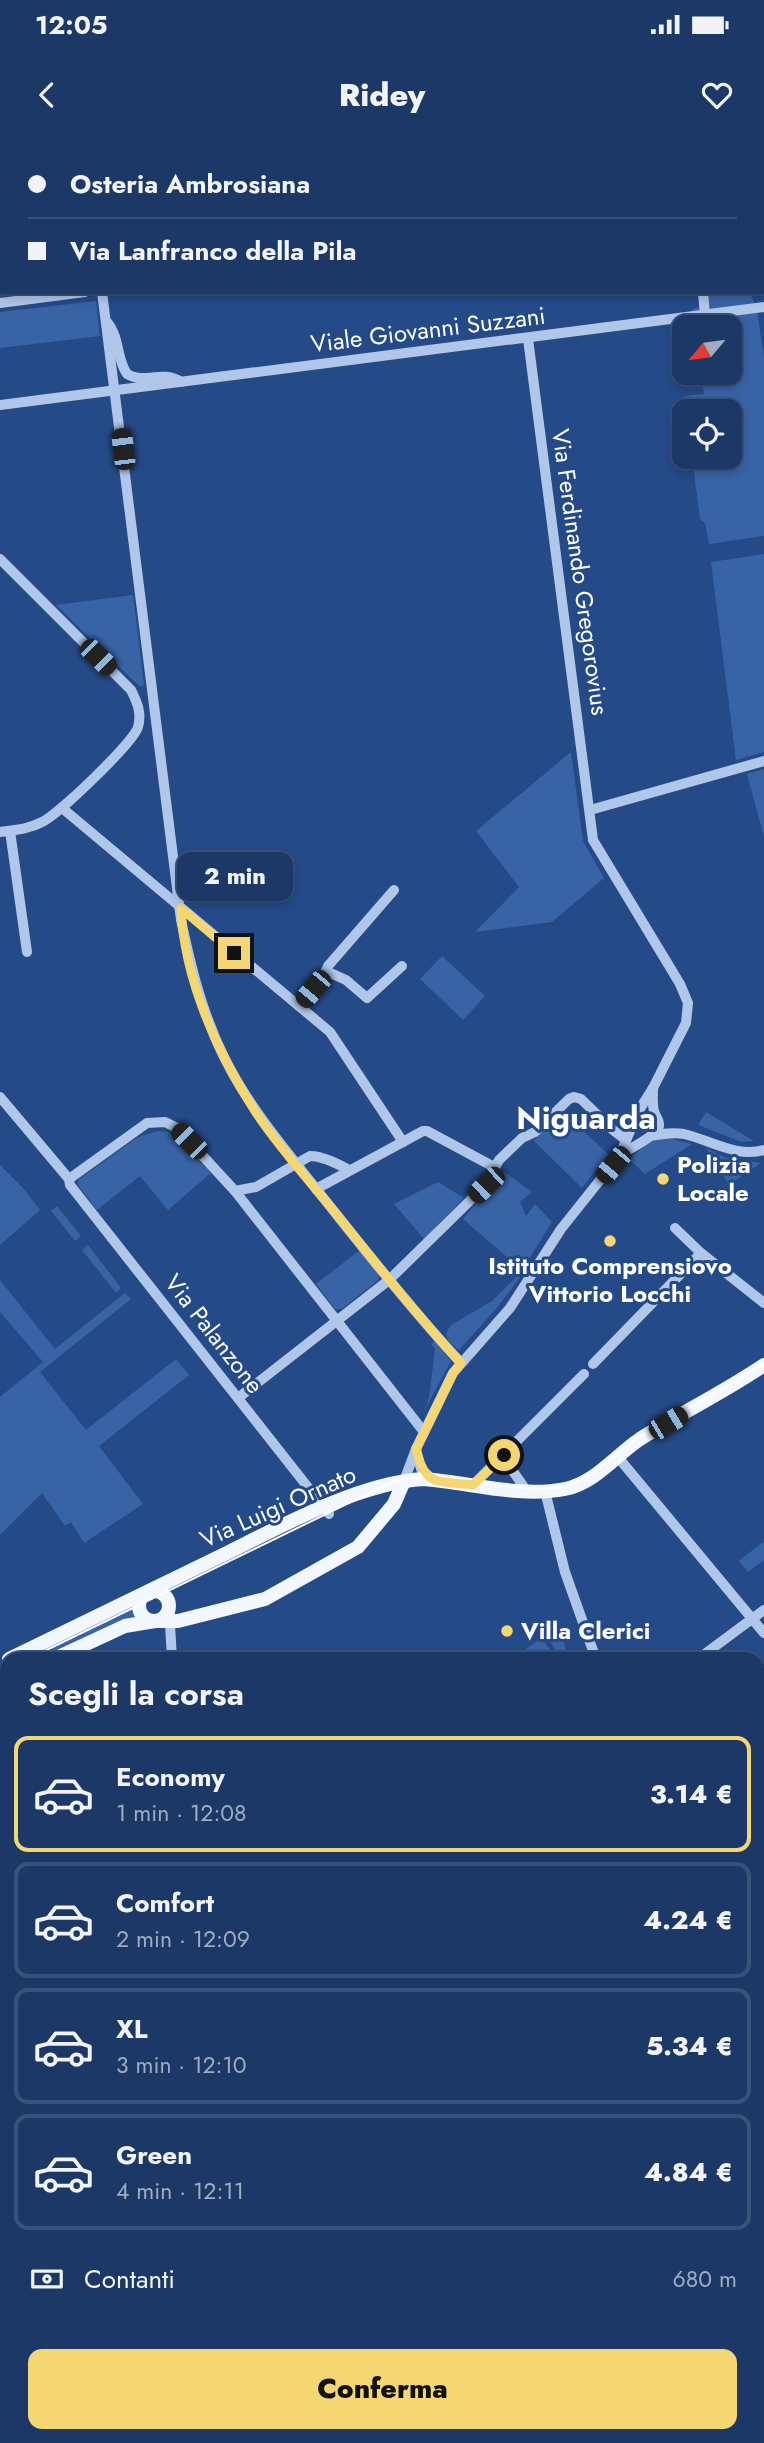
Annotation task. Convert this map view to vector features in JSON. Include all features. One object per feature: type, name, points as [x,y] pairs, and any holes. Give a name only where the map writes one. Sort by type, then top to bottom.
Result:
[{"type":"main road","name":"Via Luigi Ornato","points":[[23,1652],[327,1510],[387,1486],[404,1481],[433,1480],[526,1490],[569,1488],[581,1483],[639,1440],[764,1365]]},
{"type":"main road","points":[[165,1616],[163,1594],[147,1592],[140,1600],[139,1609],[146,1619],[165,1616],[197,1617],[259,1601],[341,1558],[362,1543],[382,1520],[398,1497],[404,1481]]},
{"type":"main road","points":[[69,1652],[125,1626],[165,1616]]},
{"type":"street","points":[[0,303],[70,294]]},
{"type":"street","points":[[102,294],[181,908],[190,966],[202,1004],[219,1047],[256,1113],[389,1279],[461,1363]]},
{"type":"street","points":[[703,294],[705,315]]},
{"type":"street","name":"Viale Giovanni Suzzani","points":[[705,315],[764,307]]},
{"type":"street","name":"Viale Giovanni Suzzani","points":[[0,405],[672,319]]},
{"type":"street","name":"Viale Giovanni Suzzani","points":[[106,321],[115,333],[121,362],[127,374],[138,378],[170,376],[181,382]]},
{"type":"street","name":"Via Ferdinando Gregorovius","points":[[528,339],[595,845],[688,1000],[686,1023],[635,1120],[620,1155]]},
{"type":"street","points":[[0,559],[131,690],[139,706],[139,726],[121,749],[62,808],[33,827],[5,831],[27,952]]},
{"type":"street","points":[[131,690],[147,694],[154,688]]},
{"type":"street","points":[[139,726],[158,727]]},
{"type":"street","points":[[590,810],[764,761]]},
{"type":"street","points":[[62,808],[330,1032],[403,1142]]},
{"type":"street","points":[[299,1006],[394,890]]},
{"type":"street","points":[[326,971],[346,980],[367,998],[402,966]]},
{"type":"street","points":[[404,1481],[416,1449],[453,1373],[510,1308],[561,1229],[620,1155],[651,1137],[659,1128],[654,1110],[653,1088]]},
{"type":"street","name":"Via Palanzone","points":[[0,1097],[5,1108],[69,1179],[70,1185],[327,1510]]},
{"type":"street","points":[[238,1398],[389,1279],[486,1185],[494,1167],[520,1139],[535,1132],[572,1097],[581,1099],[626,1140]]},
{"type":"street","points":[[684,1135],[652,1113],[645,1112],[635,1120],[634,1129],[638,1134],[651,1137],[672,1133],[741,1152],[764,1150]]},
{"type":"street","points":[[69,1179],[147,1124],[166,1122],[177,1128],[236,1191],[425,1432]]},
{"type":"street","points":[[316,1189],[427,1131],[494,1167]]},
{"type":"street","points":[[236,1191],[256,1187],[310,1156],[316,1156],[349,1171]]},
{"type":"street","points":[[675,1228],[701,1253],[764,1303]]},
{"type":"street","points":[[593,1364],[701,1253]]},
{"type":"street","points":[[473,1485],[584,1374]]},
{"type":"street","points":[[416,1449],[421,1469],[433,1480]]},
{"type":"street","points":[[504,1455],[526,1490]]},
{"type":"street","points":[[617,1456],[764,1633]]},
{"type":"street","points":[[545,1491],[565,1573],[593,1652]]},
{"type":"street","points":[[710,1652],[764,1610]]},
{"type":"street","points":[[165,1616],[171,1652]]},
{"type":"shaded area","points":[[698,294],[751,294],[757,310],[764,358],[764,536],[709,544],[705,523],[700,519],[694,469],[742,469],[742,399],[684,399],[684,396],[704,394],[703,385],[742,385],[742,315],[693,315],[692,309],[699,307]]},
{"type":"shaded area","points":[[96,301],[100,336],[0,348],[0,312]]},
{"type":"shaded area","points":[[764,554],[764,752],[736,760],[711,562]]},
{"type":"shaded area","points":[[133,595],[144,685],[140,687],[56,605]]},
{"type":"shaded area","points":[[571,752],[583,841],[604,878],[552,922],[475,932],[519,887],[476,831]]},
{"type":"shaded area","points":[[764,769],[764,837],[747,774]]},
{"type":"shaded area","points":[[442,956],[485,996],[463,1020],[420,979]]},
{"type":"shaded area","points":[[563,1112],[608,1154],[582,1188],[534,1141],[556,1114]]},
{"type":"shaded area","points":[[706,1112],[754,1141],[741,1142],[698,1125]]},
{"type":"shaded area","points":[[158,1131],[174,1136],[211,1173],[168,1210],[140,1176],[97,1210],[78,1185],[78,1180],[138,1137]]},
{"type":"shaded area","points":[[660,1139],[692,1144],[645,1174],[629,1159],[650,1142]]},
{"type":"shaded area","points":[[706,1148],[726,1158],[761,1163],[729,1185]]},
{"type":"shaded area","points":[[0,1165],[40,1210],[0,1245]]},
{"type":"shaded area","points":[[503,1171],[532,1192],[520,1202],[526,1216],[535,1204],[552,1222],[522,1270],[463,1219]]},
{"type":"shaded area","points":[[438,1182],[464,1198],[424,1239],[394,1204]]},
{"type":"shaded area","points":[[57,1206],[81,1236],[75,1241],[51,1211]]},
{"type":"shaded area","points":[[88,1245],[121,1288],[116,1293],[82,1250]]},
{"type":"shaded area","points":[[360,1250],[379,1274],[378,1280],[342,1309],[335,1309],[316,1284]]},
{"type":"shaded area","points":[[519,1274],[521,1276],[496,1309],[459,1350],[448,1341],[446,1333],[451,1325],[492,1301]]},
{"type":"shaded area","points":[[0,1280],[55,1349],[125,1293],[131,1299],[40,1372],[86,1430],[176,1359],[189,1375],[99,1446],[143,1504],[84,1543],[71,1522],[65,1526],[42,1493],[0,1535],[0,1397],[43,1362],[0,1312]]},
{"type":"shaded area","points":[[435,1341],[451,1361],[422,1415],[429,1398],[435,1349],[431,1344]]},
{"type":"shaded area","points":[[764,1541],[764,1560],[748,1572],[739,1561]]},
{"type":"shaded area","points":[[135,1604],[139,1619],[112,1627],[61,1652],[32,1652]]},
{"type":"shaded area","points":[[556,1628],[562,1636],[566,1652],[557,1652],[545,1635]]},
{"type":"shaded area","points":[[542,1639],[552,1652],[528,1652],[526,1649]]},
{"type":"tram line","points":[[42,1652],[394,1481],[433,1478],[534,1489],[567,1486],[600,1468],[640,1437],[764,1363]]},
{"type":"place","name":"Polizia Locale","points":[[663,1179]]},
{"type":"place","name":"Istituto Comprensiovo Vittorio Locchi","points":[[610,1241]]},
{"type":"place","name":"Villa Clerici","points":[[507,1631]]},
{"type":"district","name":"Niguarda","points":[[586,1118]]},
{"type":"route","points":[[234,953],[181,908],[190,966],[202,1004],[225,1059],[256,1113],[384,1273],[461,1363],[453,1373],[416,1449],[421,1469],[433,1480],[473,1485],[504,1455]]}]
